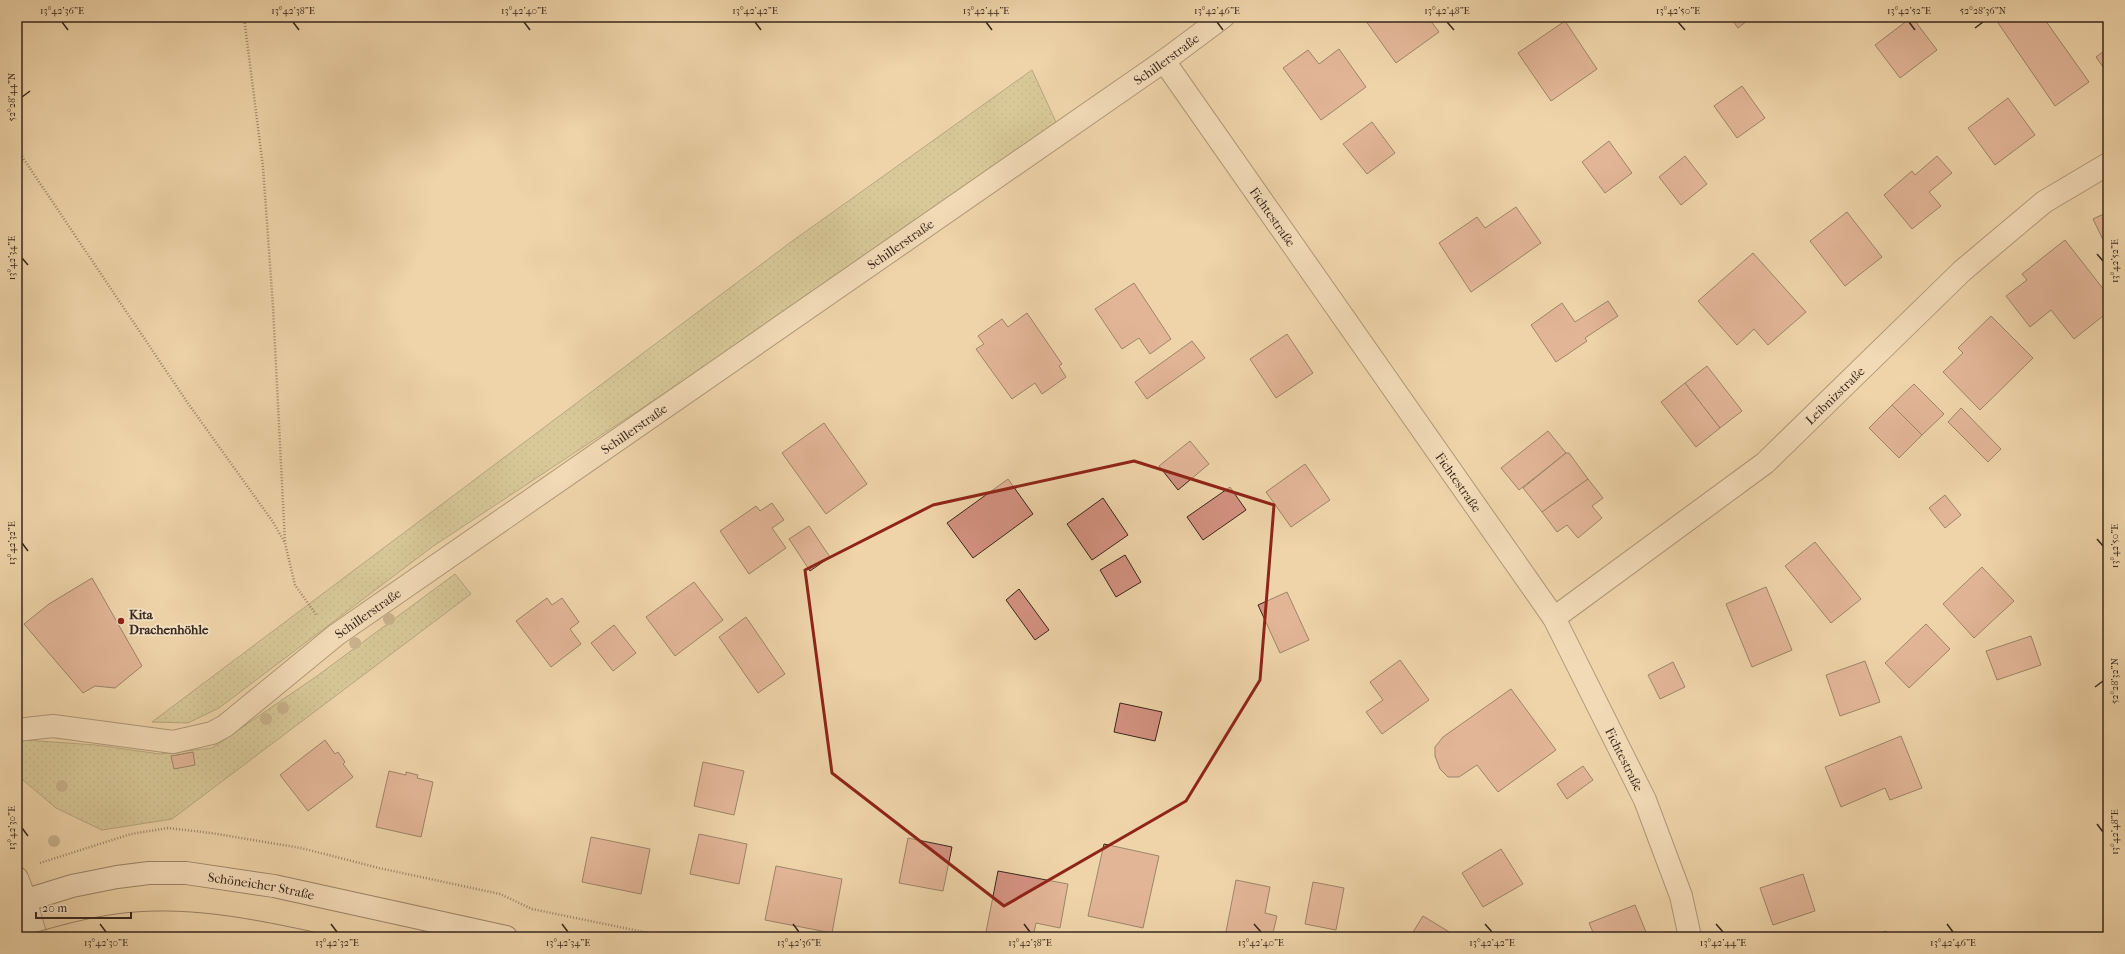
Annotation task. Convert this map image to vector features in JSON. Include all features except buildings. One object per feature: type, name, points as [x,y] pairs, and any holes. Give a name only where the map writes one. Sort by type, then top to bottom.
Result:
[{"type":"street","name":"Schillerstraße","points":[[17,730],[53,726],[173,742],[212,733],[225,726],[336,636],[1164,61],[1223,17]]},
{"type":"street","name":"Fichtestraße","points":[[1164,61],[1554,618],[1645,800],[1681,896],[1690,937]]},
{"type":"street","name":"Leibnizstraße","points":[[1554,618],[1765,463],[1962,271],[2044,202],[2108,164]]},
{"type":"street","name":"Schöneicher Straße","points":[[21,901],[72,886],[117,877],[149,873],[186,873],[274,886],[506,937]]},
{"type":"street","points":[[17,878],[21,901],[36,937]]},
{"type":"path","points":[[244,17],[263,167],[273,307],[285,542],[295,585],[310,608],[336,636]]},
{"type":"path","points":[[17,149],[187,402],[273,522],[285,542]]},
{"type":"highlighted area","points":[[1134,461],[1274,505],[1260,680],[1186,801],[1004,906],[832,773],[805,570],[933,505]]},
{"type":"shaded area","points":[[1032,70],[1056,122],[831,283],[432,547],[219,708],[188,723],[152,722],[791,242]]},
{"type":"shaded area","points":[[455,574],[471,594],[172,819],[102,830],[56,808],[17,775],[17,743],[24,740],[96,745],[160,754],[212,748],[317,676]]},
{"type":"tram line","points":[[20,937],[97,917],[151,911],[178,911],[231,916],[337,937]]},
{"type":"place","name":"Kita Drachenhöhle","points":[[121,621]]}]
